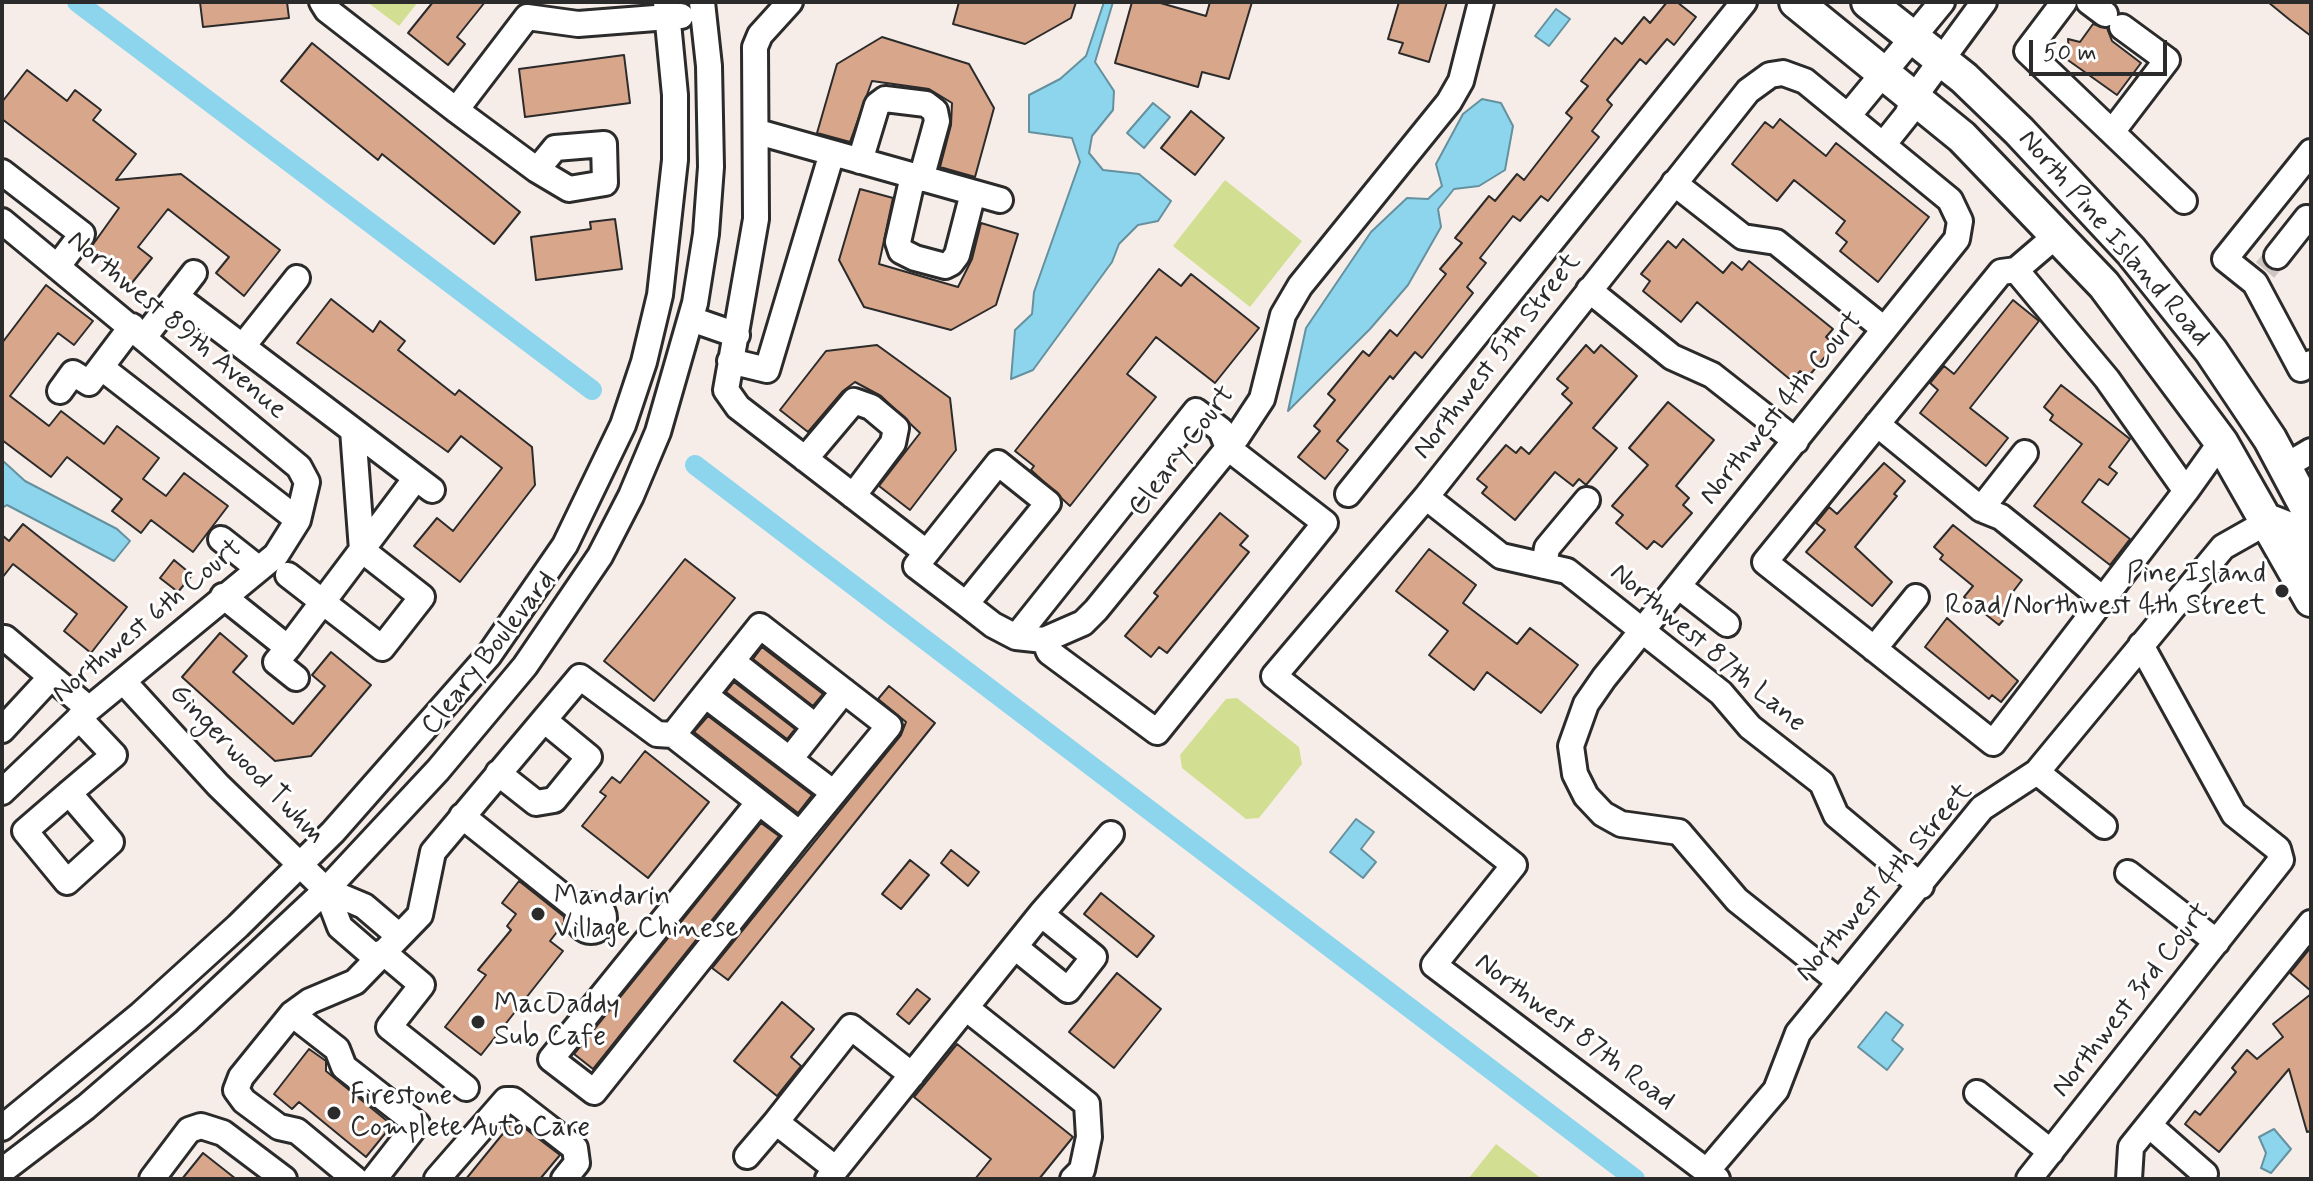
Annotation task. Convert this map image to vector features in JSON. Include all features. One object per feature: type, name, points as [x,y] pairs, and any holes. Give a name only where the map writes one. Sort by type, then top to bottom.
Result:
[{"type":"main road","name":"North Pine Island Road","points":[[1796,2],[1962,137],[2058,234],[2147,339],[2221,442],[2269,521],[2311,600]]},
{"type":"main road","name":"North Pine Island Road","points":[[1868,2],[1941,60],[2038,151],[2173,300],[2220,364],[2298,459],[2311,516]]},
{"type":"main road","points":[[2221,442],[2251,457],[2298,459]]},
{"type":"main road","points":[[2269,521],[2302,534],[2311,551]]},
{"type":"street","points":[[322,2],[327,10],[537,170]]},
{"type":"street","points":[[790,2],[760,35],[755,47],[758,132],[756,219],[737,335],[725,382],[730,400],[926,552],[998,463],[1048,503],[966,604]]},
{"type":"street","name":"Cleary Court","points":[[926,552],[916,566],[1016,637],[1044,640],[1083,623],[1228,448],[1262,399],[1283,315],[1300,286],[1449,102],[1461,81],[1481,2]]},
{"type":"street","points":[[1348,494],[1744,2]]},
{"type":"street","points":[[1942,2],[1887,73],[1848,116],[1883,145],[1984,2]]},
{"type":"street","points":[[2064,2],[2027,51],[2184,201]]},
{"type":"street","points":[[456,110],[528,10],[578,24],[666,9],[703,8]]},
{"type":"street","name":"Cleary Boulevard","points":[[2,1171],[86,1107],[186,1021],[326,890],[438,770],[525,666],[572,601],[631,496],[658,432],[691,319],[706,234],[711,167],[709,66],[703,8]]},
{"type":"street","name":"Cleary Boulevard","points":[[2,1128],[130,1024],[301,864],[437,717],[529,600],[565,545],[623,425],[644,362],[660,295],[670,225],[675,108],[666,9]]},
{"type":"street","points":[[2105,14],[2167,60],[2112,132]]},
{"type":"street","name":"Northwest 5th Street","points":[[1274,676],[1426,497],[1748,91],[1770,75],[1783,73],[1805,81],[1848,116]]},
{"type":"street","points":[[860,161],[877,105],[885,99],[926,104],[935,111],[937,121],[898,242],[901,251],[915,258],[945,266],[951,263],[957,255],[973,193]]},
{"type":"street","points":[[758,132],[1000,200]]},
{"type":"street","name":"Northwest 4th Court","points":[[1840,982],[1737,900],[1679,832],[1621,824],[1603,814],[1586,796],[1575,774],[1571,746],[1576,726],[1604,678],[1957,239],[1960,221],[1950,200],[1883,145]]},
{"type":"street","points":[[2266,270],[2225,259],[2311,152]]},
{"type":"street","points":[[730,361],[767,370],[832,153]]},
{"type":"street","points":[[2,172],[82,234],[58,266]]},
{"type":"street","points":[[1674,183],[1743,237],[1776,242],[1884,329]]},
{"type":"street","points":[[2266,270],[2309,220],[2277,194]]},
{"type":"street","name":"Northwest 89th Avenue","points":[[2,221],[138,331],[176,369],[299,467],[307,482]]},
{"type":"street","points":[[2058,234],[2016,270],[2001,272],[1765,562],[1993,743],[2221,442]]},
{"type":"street","points":[[2016,270],[2107,379],[2186,491]]},
{"type":"street","points":[[2266,270],[2301,369],[2311,363]]},
{"type":"street","points":[[60,391],[73,373],[89,383],[176,296],[194,273]]},
{"type":"street","points":[[243,346],[297,278]]},
{"type":"street","points":[[1589,290],[1672,357],[1712,375],[1796,441]]},
{"type":"street","points":[[176,296],[424,484],[362,550],[325,603],[276,662],[296,678]]},
{"type":"street","points":[[691,319],[737,335]]},
{"type":"street","points":[[102,368],[298,520]]},
{"type":"street","points":[[805,459],[854,401],[871,407],[896,428],[893,443],[853,496]]},
{"type":"street","points":[[1016,637],[1196,411],[1221,430],[1228,448],[1325,523],[1157,732],[1049,652],[1044,640]]},
{"type":"street","points":[[1877,424],[1981,509],[2001,517],[2103,599]]},
{"type":"street","points":[[288,575],[382,648],[422,597],[362,550],[353,430]]},
{"type":"street","points":[[1981,509],[2025,453]]},
{"type":"street","name":"Northwest 6th Court","points":[[2,792],[84,714],[276,555],[298,520],[307,482]]},
{"type":"street","name":"Northwest 87th Lane","points":[[1426,497],[1501,556],[1567,571],[1721,693],[1750,727],[1822,783],[1836,815],[1921,886]]},
{"type":"street","points":[[1544,566],[1547,548],[1587,500]]},
{"type":"street","name":"Northwest 4th Street","points":[[1712,1175],[1776,1090],[1798,1033],[1982,808],[2037,772],[2223,547],[2269,521]]},
{"type":"street","points":[[221,539],[259,569]]},
{"type":"street","points":[[1678,586],[1727,624]]},
{"type":"street","points":[[223,596],[288,648]]},
{"type":"street","points":[[1874,649],[1916,597]]},
{"type":"street","points":[[673,735],[760,626],[889,726],[594,1092],[551,1059],[759,802]]},
{"type":"street","points":[[2,641],[5,638],[51,677],[84,714],[114,755],[69,793]]},
{"type":"street","name":"Northwest 3rd Court","points":[[2036,1177],[2051,1152],[2281,860],[2278,849],[2234,814],[2141,645]]},
{"type":"street","points":[[732,661],[815,726]]},
{"type":"street","name":"Northwest 87th Road","points":[[1274,676],[1514,865],[1434,965],[1712,1175]]},
{"type":"street","points":[[2,730],[51,677]]},
{"type":"street","points":[[355,1179],[297,1131],[279,1127],[236,1090],[241,1077],[292,1014],[310,1001],[355,982],[420,915],[433,852],[580,677],[657,734],[673,735],[800,834]]},
{"type":"street","name":"Gingerwood Twhm","points":[[124,682],[218,785],[326,890]]},
{"type":"street","points":[[790,759],[844,691]]},
{"type":"street","points":[[705,695],[834,793]]},
{"type":"street","points":[[498,773],[536,803],[554,800],[589,757],[544,720]]},
{"type":"street","points":[[2037,772],[2104,826]]},
{"type":"street","points":[[462,816],[581,911]]},
{"type":"street","points":[[776,1122],[832,1174],[1041,914],[1111,834]]},
{"type":"street","points":[[2128,873],[2217,942]]},
{"type":"street","points":[[326,890],[364,906],[386,949],[422,985],[389,1027],[466,1088]]},
{"type":"street","points":[[1015,947],[1068,990],[1094,957],[1041,914]]},
{"type":"street","points":[[2129,1179],[2131,1147],[2311,923]]},
{"type":"street","points":[[966,1008],[1087,1104],[1089,1137],[1082,1170],[1073,1179]]},
{"type":"street","points":[[292,1014],[337,1049],[344,1067],[417,1124],[374,1179]]},
{"type":"street","points":[[747,1156],[851,1027],[912,1075]]},
{"type":"street","points":[[1977,1093],[2051,1152]]},
{"type":"street","points":[[437,1179],[499,1104],[513,1100],[575,1148],[577,1163],[564,1179]]},
{"type":"street","points":[[2149,1125],[2205,1174]]},
{"type":"street","points":[[152,1179],[189,1130],[201,1126],[223,1133],[284,1179]]},
{"type":"green space","points":[[367,2],[418,2],[399,26]]},
{"type":"green space","points":[[1225,180],[1302,241],[1250,307],[1173,246]]},
{"type":"green space","points":[[1237,698],[1299,747],[1302,764],[1259,818],[1246,819],[1182,768],[1180,755],[1226,699]]},
{"type":"green space","points":[[1496,1144],[1542,1179],[1468,1179]]},
{"type":"water","points":[[1104,2],[1113,2],[1095,62],[1114,91],[1113,110],[1092,136],[1089,153],[1103,170],[1139,174],[1171,201],[1158,221],[1138,225],[1119,244],[1112,262],[1033,370],[1011,379],[1015,330],[1032,314],[1034,292],[1080,162],[1072,138],[1029,132],[1029,95],[1060,79],[1086,56]]},
{"type":"water","points":[[1556,9],[1570,19],[1549,46],[1535,36]]},
{"type":"water","points":[[1482,99],[1501,103],[1513,126],[1505,170],[1479,186],[1454,189],[1438,209],[1441,227],[1408,285],[1370,329],[1288,411],[1306,328],[1371,232],[1407,198],[1428,199],[1442,186],[1436,164],[1463,114]]},
{"type":"water","points":[[1153,103],[1170,117],[1144,148],[1127,133]]},
{"type":"water","points":[[2,460],[25,481],[117,529],[130,541],[114,561],[7,505],[2,508]]},
{"type":"water","points":[[1356,819],[1374,832],[1361,849],[1376,862],[1363,878],[1330,852]]},
{"type":"water","points":[[1886,1012],[1903,1025],[1892,1040],[1903,1049],[1887,1070],[1858,1047]]},
{"type":"water","points":[[2274,1129],[2291,1149],[2271,1173],[2261,1168],[2266,1153],[2259,1137]]},
{"type":"building","points":[[200,2],[287,2],[289,18],[203,27]]},
{"type":"building","points":[[433,2],[485,2],[457,37],[465,44],[448,65],[408,33]]},
{"type":"building","points":[[959,2],[1076,2],[1071,18],[1025,44],[953,24]]},
{"type":"building","points":[[1132,2],[1157,2],[1206,16],[1210,2],[1252,2],[1229,79],[1202,72],[1198,87],[1115,63]]},
{"type":"building","points":[[1399,2],[1447,2],[1429,62],[1399,53],[1403,43],[1388,39]]},
{"type":"building","points":[[1667,2],[1677,2],[1696,17],[1674,45],[1667,39],[1646,64],[1640,59],[1607,100],[1612,105],[1592,131],[1599,137],[1548,201],[1541,196],[1520,221],[1513,216],[1480,258],[1486,263],[1467,287],[1473,293],[1422,358],[1415,352],[1393,379],[1390,376],[1337,441],[1348,450],[1325,479],[1298,457],[1320,431],[1314,426],[1335,400],[1328,394],[1363,351],[1369,356],[1390,330],[1397,336],[1446,274],[1440,269],[1462,243],[1455,238],[1489,196],[1495,201],[1517,174],[1524,180],[1572,118],[1566,113],[1588,86],[1581,81],[1615,38],[1622,44],[1644,17],[1650,23]]},
{"type":"building","points":[[2268,2],[2311,2],[2311,36],[2290,20]]},
{"type":"building","points":[[2093,24],[2107,28],[2112,41],[2141,63],[2117,95],[2065,58],[2069,51],[2068,39],[2080,42]]},
{"type":"building","points":[[882,37],[969,64],[994,108],[975,177],[940,167],[951,125],[952,103],[929,89],[872,81],[850,142],[817,133],[837,64]]},
{"type":"building","points":[[312,43],[520,212],[494,244],[382,154],[378,160],[281,81]]},
{"type":"building","points":[[624,55],[630,103],[525,117],[519,69]]},
{"type":"building","points":[[27,70],[67,101],[75,90],[101,110],[93,120],[136,154],[116,180],[181,174],[280,250],[244,296],[216,273],[229,257],[168,209],[138,247],[152,258],[131,284],[89,250],[119,208],[2,119],[2,102]]},
{"type":"building","points":[[1191,111],[1224,138],[1195,175],[1161,148]]},
{"type":"building","points":[[1780,119],[1826,156],[1836,143],[1929,217],[1878,282],[1840,251],[1847,242],[1836,233],[1845,221],[1794,180],[1777,201],[1732,164],[1765,122],[1773,128]]},
{"type":"building","points":[[860,189],[893,198],[879,264],[958,287],[972,259],[981,223],[1018,234],[996,305],[951,330],[864,307],[839,260]]},
{"type":"building","points":[[615,219],[622,269],[536,280],[531,237],[591,229],[590,222]]},
{"type":"building","points":[[1683,239],[1723,273],[1732,262],[1742,270],[1749,261],[1833,329],[1826,337],[1835,345],[1808,377],[1800,371],[1792,381],[1697,302],[1681,322],[1643,291],[1650,281],[1641,274],[1668,241],[1676,248]]},
{"type":"building","points":[[1159,269],[1181,286],[1191,274],[1259,328],[1215,383],[1156,337],[1127,374],[1156,397],[1070,506],[1031,470],[1034,466],[1015,451]]},
{"type":"building","points":[[46,285],[93,321],[74,345],[58,333],[10,396],[49,426],[61,411],[104,444],[117,426],[159,458],[143,479],[166,496],[184,473],[228,506],[193,552],[151,520],[141,533],[112,511],[122,499],[67,457],[51,477],[2,440],[2,343]]},
{"type":"building","points":[[331,299],[373,332],[380,321],[405,341],[398,350],[455,395],[459,390],[532,447],[535,485],[460,582],[414,546],[437,518],[453,531],[502,468],[461,436],[448,452],[297,343]]},
{"type":"building","points":[[2013,300],[2039,321],[1970,408],[2008,438],[1986,466],[1920,413],[1938,390],[1930,383],[1944,366],[1954,374]]},
{"type":"building","points":[[877,345],[950,398],[956,450],[910,510],[879,486],[920,433],[881,396],[855,382],[843,391],[808,432],[780,410],[826,351]]},
{"type":"building","points":[[1586,345],[1594,353],[1601,345],[1637,376],[1593,428],[1617,448],[1586,485],[1579,479],[1573,486],[1555,472],[1515,520],[1482,493],[1487,487],[1477,479],[1506,445],[1516,453],[1521,447],[1529,454],[1572,403],[1562,394],[1568,388],[1557,379]]},
{"type":"building","points":[[2061,385],[2130,439],[2109,467],[2117,473],[2108,485],[2099,479],[2082,502],[2130,539],[2110,565],[2034,506],[2082,444],[2050,420],[2053,415],[2044,407]]},
{"type":"building","points":[[1668,402],[1714,440],[1676,486],[1689,498],[1683,505],[1692,513],[1662,547],[1654,541],[1647,549],[1616,523],[1623,515],[1612,506],[1648,465],[1629,448]]},
{"type":"building","points":[[1884,463],[1905,481],[1894,494],[1897,496],[1855,547],[1892,582],[1872,606],[1806,552],[1825,530],[1816,523],[1829,507],[1837,514]]},
{"type":"building","points":[[1220,513],[1248,536],[1240,545],[1249,552],[1167,653],[1159,647],[1151,657],[1125,636],[1158,596],[1154,593]]},
{"type":"building","points":[[23,524],[127,607],[91,653],[64,631],[77,614],[13,564],[2,578],[2,535],[9,541]]},
{"type":"building","points":[[1953,525],[2022,580],[2006,601],[2006,617],[1999,625],[1964,597],[1973,586],[1940,559],[1943,555],[1934,547]]},
{"type":"building","points":[[1429,549],[1476,585],[1463,603],[1517,644],[1530,628],[1578,665],[1541,713],[1487,672],[1474,690],[1429,655],[1448,631],[1396,591]]},
{"type":"building","points":[[685,559],[735,598],[654,701],[604,661]]},
{"type":"building","points":[[174,560],[192,575],[178,592],[160,578]]},
{"type":"building","points":[[1947,618],[2018,681],[2001,702],[1992,695],[1989,699],[1925,647]]},
{"type":"building","points":[[220,633],[247,656],[233,672],[293,724],[325,686],[312,675],[331,652],[371,685],[311,756],[275,761],[182,677]]},
{"type":"building","points":[[762,647],[823,694],[813,706],[753,659]]},
{"type":"building","points":[[734,682],[795,729],[787,739],[726,692]]},
{"type":"building","points":[[889,686],[935,723],[728,980],[712,968],[901,735],[906,722],[878,699]]},
{"type":"building","points":[[708,716],[812,795],[798,813],[694,732]]},
{"type":"building","points":[[645,751],[709,802],[648,878],[582,826],[606,796],[600,792],[612,777],[620,783]]},
{"type":"building","points":[[761,823],[779,836],[593,1069],[574,1054]]},
{"type":"building","points":[[951,850],[979,872],[968,886],[941,863]]},
{"type":"building","points":[[910,860],[929,875],[901,909],[882,894]]},
{"type":"building","points":[[519,881],[567,919],[550,941],[563,951],[481,1055],[445,1027],[486,975],[478,970],[511,930],[507,926],[516,914],[502,903]]},
{"type":"building","points":[[1101,893],[1154,936],[1137,957],[1084,914]]},
{"type":"building","points":[[2311,947],[2311,991],[2290,973]]},
{"type":"building","points":[[1117,973],[1161,1009],[1114,1068],[1069,1032]]},
{"type":"building","points":[[917,989],[930,999],[909,1024],[897,1014]]},
{"type":"building","points":[[2311,994],[2311,1131],[2307,1132],[2289,1069],[2219,1152],[2185,1124],[2195,1111],[2200,1115],[2236,1072],[2232,1068],[2247,1050],[2257,1059],[2283,1037],[2273,1024]]},
{"type":"building","points":[[782,1002],[814,1029],[791,1057],[801,1066],[777,1096],[734,1061]]},
{"type":"building","points":[[957,1044],[1073,1137],[1039,1179],[975,1179],[991,1159],[914,1097]]},
{"type":"building","points":[[309,1049],[326,1061],[326,1071],[392,1125],[366,1157],[299,1102],[292,1109],[274,1094]]},
{"type":"building","points":[[514,1120],[560,1155],[540,1179],[466,1179]]},
{"type":"building","points":[[203,1153],[236,1179],[182,1179]]},
{"type":"waterway","points":[[77,2],[592,390]]},
{"type":"waterway","points":[[695,465],[1635,1179]]},
{"type":"tunnel","points":[[2265,270],[2277,256]]},
{"type":"place","name":"Pine Island Road/Northwest 4th Street","points":[[2282,591]]},
{"type":"place","name":"Mandarin Village Chinese","points":[[538,914]]},
{"type":"place","name":"MacDaddy Sub Cafe","points":[[478,1022]]},
{"type":"place","name":"Firestone Complete Auto Care","points":[[334,1113]]}]
